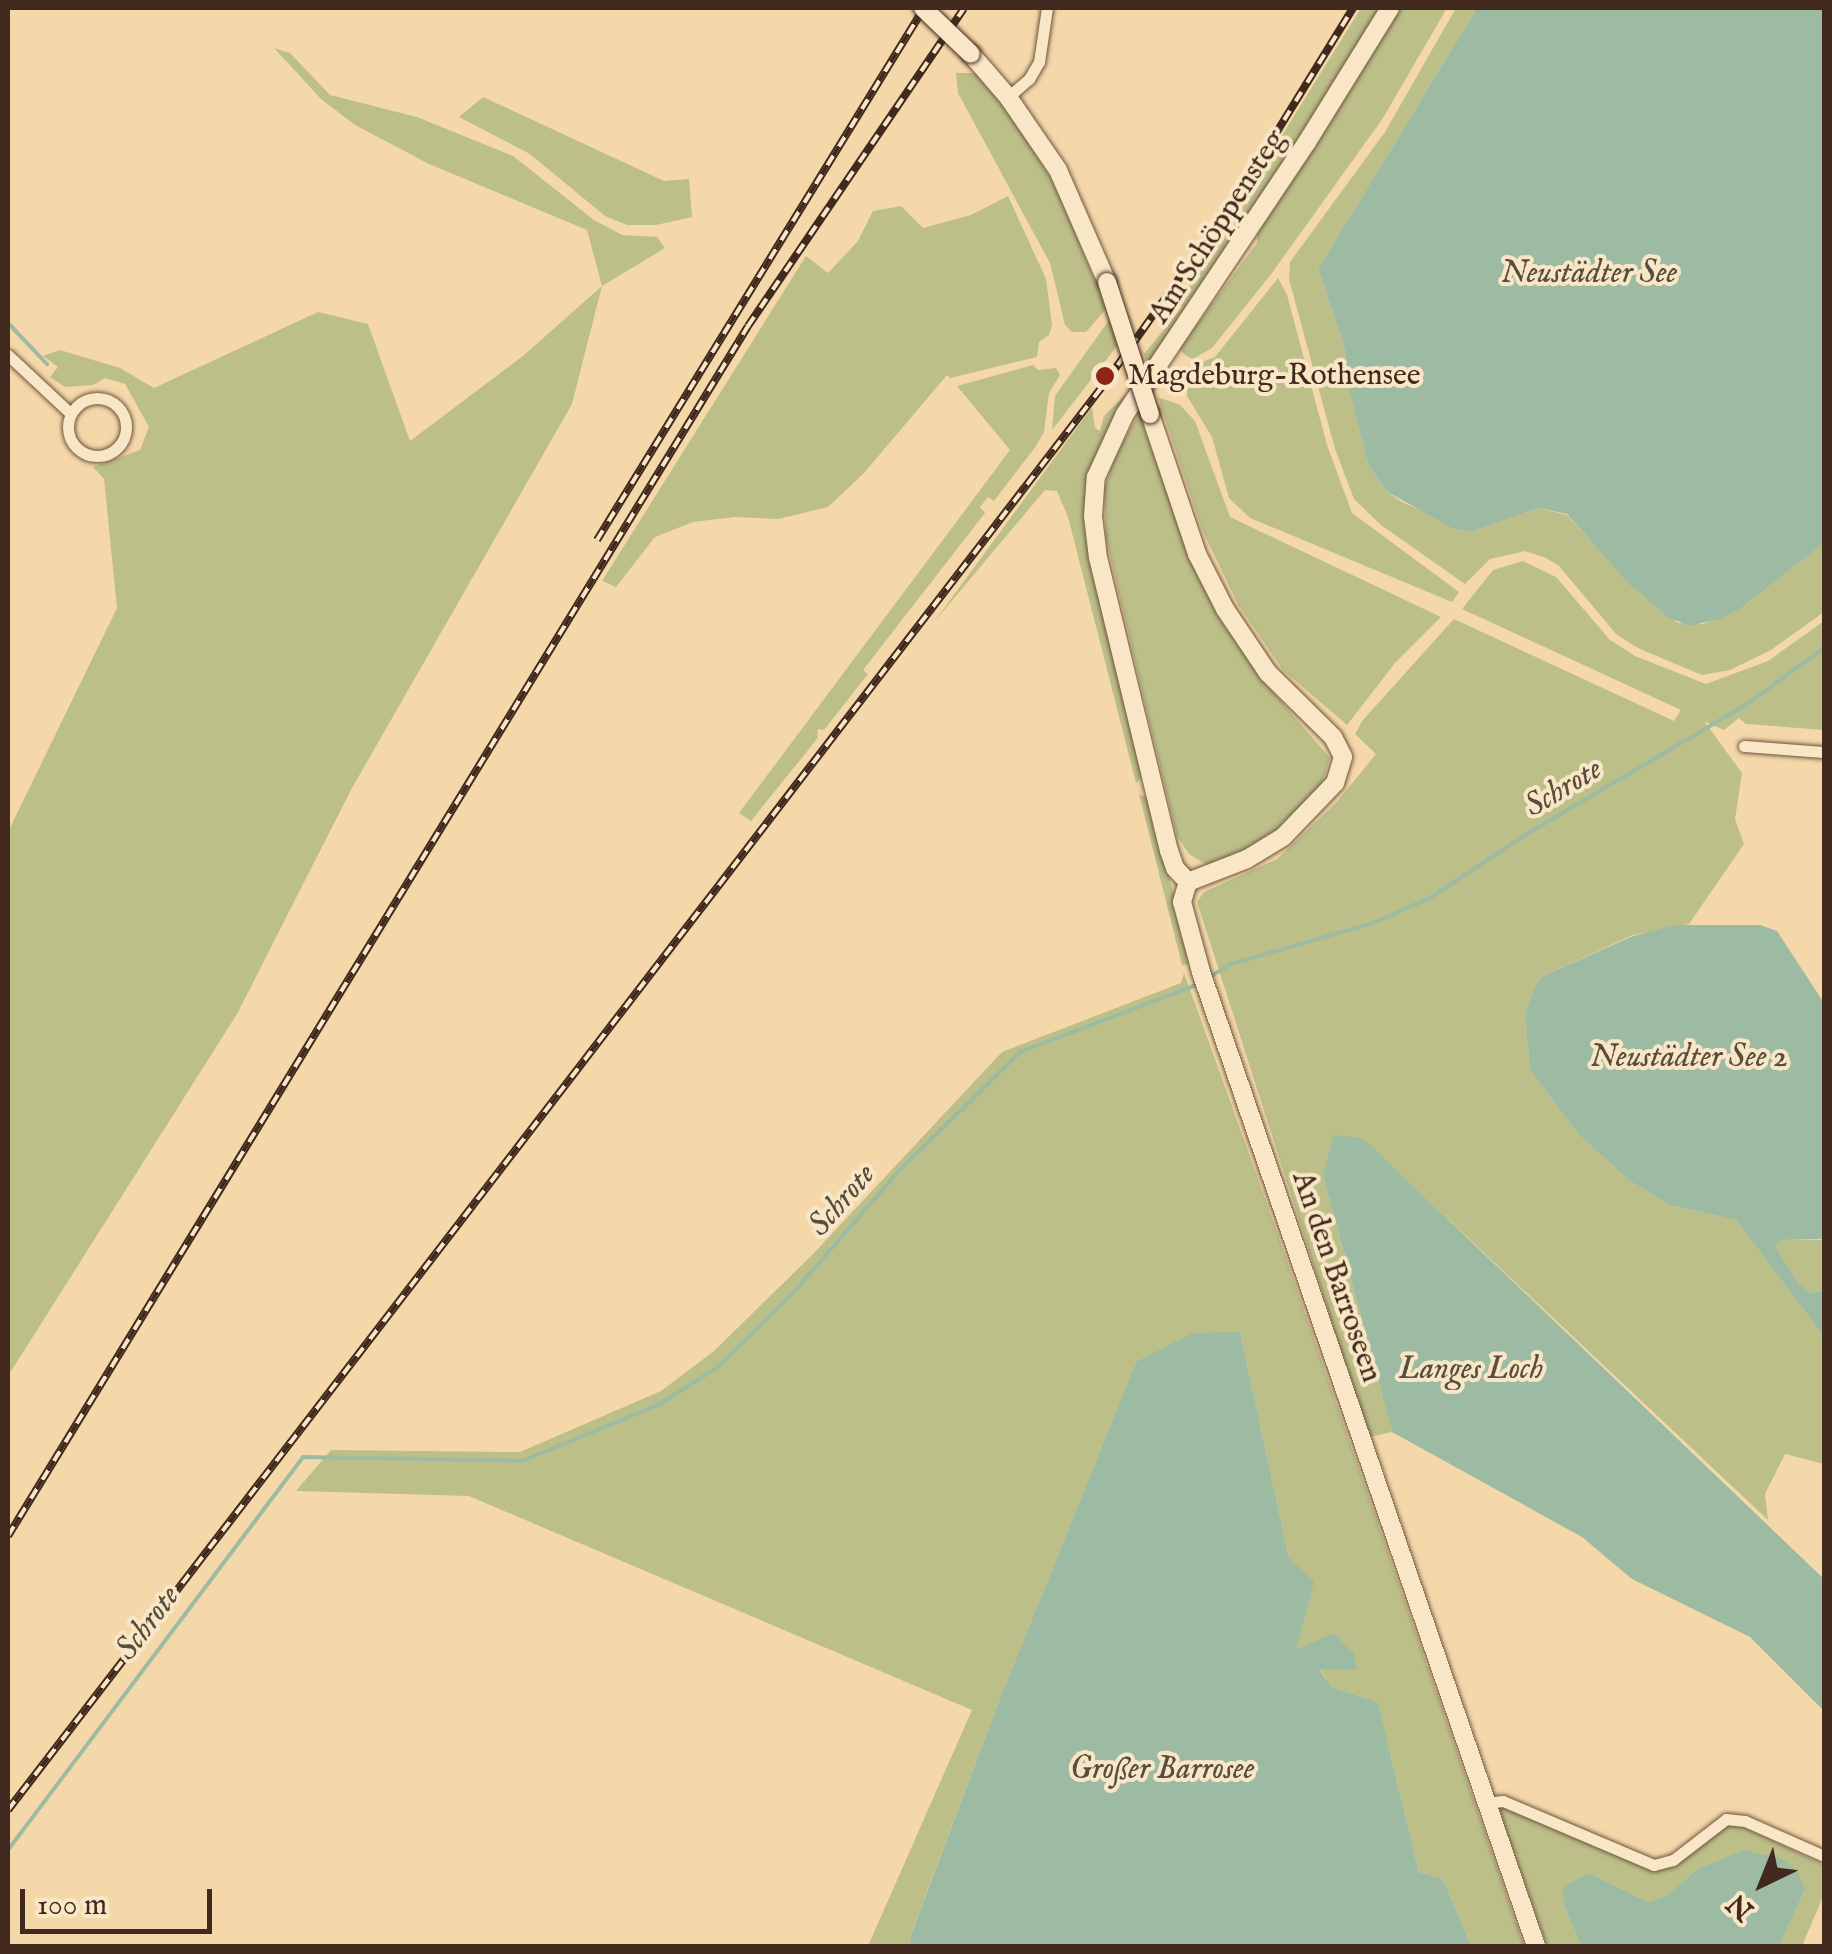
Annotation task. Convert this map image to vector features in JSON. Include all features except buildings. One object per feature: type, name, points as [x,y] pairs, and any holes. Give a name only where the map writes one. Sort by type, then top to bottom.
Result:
[{"type":"street","points":[[924,8],[1008,96],[1068,190],[1107,282],[1191,537],[1225,609],[1268,673],[1335,740],[1343,757],[1340,776],[1282,837],[1248,859],[1188,882]]},
{"type":"street","points":[[1008,96],[1030,79],[1039,62],[1047,8]]},
{"type":"street","name":"Am Schöppensteg","points":[[1188,882],[1175,868],[1170,851],[1098,558],[1092,516],[1096,478],[1125,414],[1307,142],[1390,8]]},
{"type":"street","points":[[8,355],[71,414],[70,438],[84,452],[102,456],[121,442],[125,425],[114,404],[90,399],[71,414]]},
{"type":"street","points":[[1744,746],[1824,752]]},
{"type":"street","name":"An den Barroseen","points":[[1188,882],[1182,902],[1201,972],[1536,1946]]},
{"type":"street","points":[[1486,1803],[1503,1802],[1654,1865],[1673,1860],[1720,1820],[1745,1822],[1824,1856]]},
{"type":"green space","points":[[1361,8],[1381,8],[1149,372],[1144,354],[1182,307],[1177,303],[1253,190],[1250,187]]},
{"type":"green space","points":[[1399,8],[1447,8],[1383,118],[1272,273],[1212,348],[1193,359],[1186,356],[1179,349],[1257,243],[1257,232]]},
{"type":"green space","points":[[1456,8],[1477,8],[1318,269],[1345,349],[1349,389],[1368,464],[1386,491],[1402,502],[1471,532],[1539,508],[1567,515],[1639,593],[1678,623],[1703,624],[1739,610],[1824,543],[1824,612],[1771,650],[1730,670],[1702,675],[1640,649],[1617,635],[1559,566],[1525,551],[1490,559],[1465,584],[1381,525],[1354,499],[1335,449],[1289,279],[1290,262],[1385,132]]},
{"type":"green space","points":[[274,48],[290,53],[330,95],[417,117],[513,156],[594,220],[622,235],[657,237],[665,248],[602,286],[587,230],[429,164],[355,125],[321,99]]},
{"type":"green space","points":[[956,73],[976,73],[1005,106],[1062,196],[1105,310],[1086,332],[1072,332],[1065,325],[1050,263],[958,93]]},
{"type":"green space","points":[[483,97],[664,181],[689,179],[692,217],[656,225],[627,225],[605,216],[530,154],[459,117]]},
{"type":"green space","points":[[1008,196],[1046,279],[1052,325],[1049,335],[1039,342],[1037,357],[950,378],[947,375],[864,473],[828,507],[778,519],[735,517],[693,522],[655,537],[616,587],[602,581],[806,256],[828,273],[858,241],[873,211],[901,206],[923,228],[971,215]]},
{"type":"green space","points":[[1278,278],[1287,295],[1327,445],[1352,513],[1459,592],[1452,602],[1250,518],[1229,498],[1212,437],[1187,396],[1187,383],[1169,375],[1215,357]]},
{"type":"green space","points":[[602,286],[572,404],[352,788],[237,1014],[8,1376],[8,832],[117,608],[104,479],[93,467],[140,450],[149,427],[125,384],[105,378],[93,385],[65,387],[50,377],[58,367],[43,356],[60,350],[120,368],[154,388],[318,312],[368,324],[410,441],[523,356]]},
{"type":"green space","points":[[1109,320],[1117,346],[1052,430],[1055,396]]},
{"type":"green space","points":[[1033,365],[1038,370],[1056,368],[1060,375],[1049,393],[1044,432],[1036,446],[994,501],[988,497],[980,507],[985,513],[863,670],[868,674],[824,730],[818,729],[817,739],[751,821],[739,813],[1010,450],[957,386]]},
{"type":"green space","points":[[1131,389],[1132,395],[1105,436],[1091,468],[1084,525],[1145,774],[1136,783],[1068,517],[1057,491],[1045,490],[934,622],[1092,407],[1095,428],[1100,431],[1104,416]]},
{"type":"green space","points":[[1158,397],[1180,405],[1195,421],[1230,517],[1441,617],[1395,663],[1347,725],[1283,670],[1239,606],[1203,532]]},
{"type":"green space","points":[[1139,414],[1191,560],[1219,617],[1266,684],[1330,758],[1321,787],[1280,830],[1250,849],[1207,865],[1189,854],[1177,836],[1106,539],[1104,490],[1115,456]]},
{"type":"green space","points":[[1523,561],[1556,577],[1610,640],[1635,656],[1706,684],[1768,661],[1824,621],[1824,730],[1746,724],[1739,718],[1724,730],[1704,721],[1742,773],[1735,819],[1744,844],[1689,924],[1633,935],[1545,975],[1525,1016],[1530,1070],[1578,1134],[1630,1181],[1669,1205],[1736,1220],[1824,1337],[1824,1464],[1785,1454],[1765,1494],[1768,1520],[1364,1140],[1335,1134],[1323,1175],[1392,1432],[1369,1437],[1197,902],[1204,892],[1277,859],[1336,803],[1376,754],[1355,734],[1363,720],[1454,619],[1674,721],[1681,710],[1462,609],[1493,570]]},
{"type":"green space","points":[[1139,794],[1151,799],[1190,964],[1182,965]]},
{"type":"green space","points":[[1184,973],[1524,1946],[1471,1946],[1443,1879],[1419,1872],[1378,1702],[1332,1687],[1319,1668],[1296,1651],[1289,1558],[1240,1332],[1136,1362],[1000,1698],[909,1939],[912,1946],[868,1946],[972,1710],[469,1496],[296,1491],[331,1450],[520,1452],[661,1391],[714,1351],[812,1255],[1002,1052],[1181,983]]},
{"type":"green space","points":[[1783,1240],[1824,1240],[1824,1290],[1812,1293],[1798,1283],[1780,1260],[1775,1246]]},
{"type":"green space","points":[[1507,1806],[1653,1871],[1678,1861],[1720,1826],[1742,1826],[1824,1865],[1824,1894],[1802,1946],[1779,1946],[1805,1890],[1696,1870],[1667,1895],[1648,1902],[1589,1873],[1564,1905],[1581,1946],[1547,1946],[1498,1807]]},
{"type":"water","name":"Neustädter See","points":[[1477,8],[1824,8],[1824,543],[1739,610],[1719,619],[1689,626],[1668,617],[1630,585],[1567,514],[1539,508],[1471,532],[1452,528],[1386,491],[1368,464],[1349,389],[1345,349],[1318,269]]},
{"type":"water","name":"Neustädter See 2","points":[[1675,925],[1760,925],[1777,931],[1824,1003],[1824,1239],[1783,1240],[1775,1246],[1798,1283],[1812,1293],[1824,1290],[1824,1337],[1736,1220],[1669,1205],[1630,1181],[1578,1134],[1530,1070],[1525,1016],[1535,986],[1545,975],[1633,936]]},
{"type":"water","name":"Langes Loch","points":[[1334,1134],[1364,1139],[1824,1579],[1824,1711],[1750,1637],[1632,1579],[1582,1537],[1392,1432],[1323,1175]]},
{"type":"water","name":"Großer Barrosee","points":[[1240,1332],[1289,1558],[1314,1582],[1296,1650],[1334,1633],[1354,1654],[1357,1669],[1319,1669],[1332,1687],[1378,1702],[1419,1872],[1443,1879],[1471,1946],[912,1946],[909,1940],[1000,1698],[1136,1362],[1193,1333]]},
{"type":"water","points":[[1744,1850],[1782,1859],[1797,1871],[1805,1890],[1779,1946],[1581,1946],[1564,1905],[1563,1887],[1589,1873],[1648,1902],[1667,1895],[1696,1870]]},
{"type":"waterway","points":[[8,323],[47,364]]},
{"type":"waterway","name":"Schrote","points":[[1211,976],[1231,964],[1373,923],[1430,898],[1525,835],[1746,705],[1824,648]]},
{"type":"waterway","name":"Schrote","points":[[8,1850],[303,1457],[522,1461],[660,1404],[718,1367],[792,1294],[897,1173],[1020,1052],[1199,984]]},
{"type":"railway","points":[[597,540],[924,8]]},
{"type":"railway","points":[[8,1536],[748,326],[964,8]]},
{"type":"railway","points":[[8,1810],[1105,383],[1238,195],[1353,8]]},
{"type":"place","name":"Magdeburg-Rothensee","points":[[1105,376]]}]
